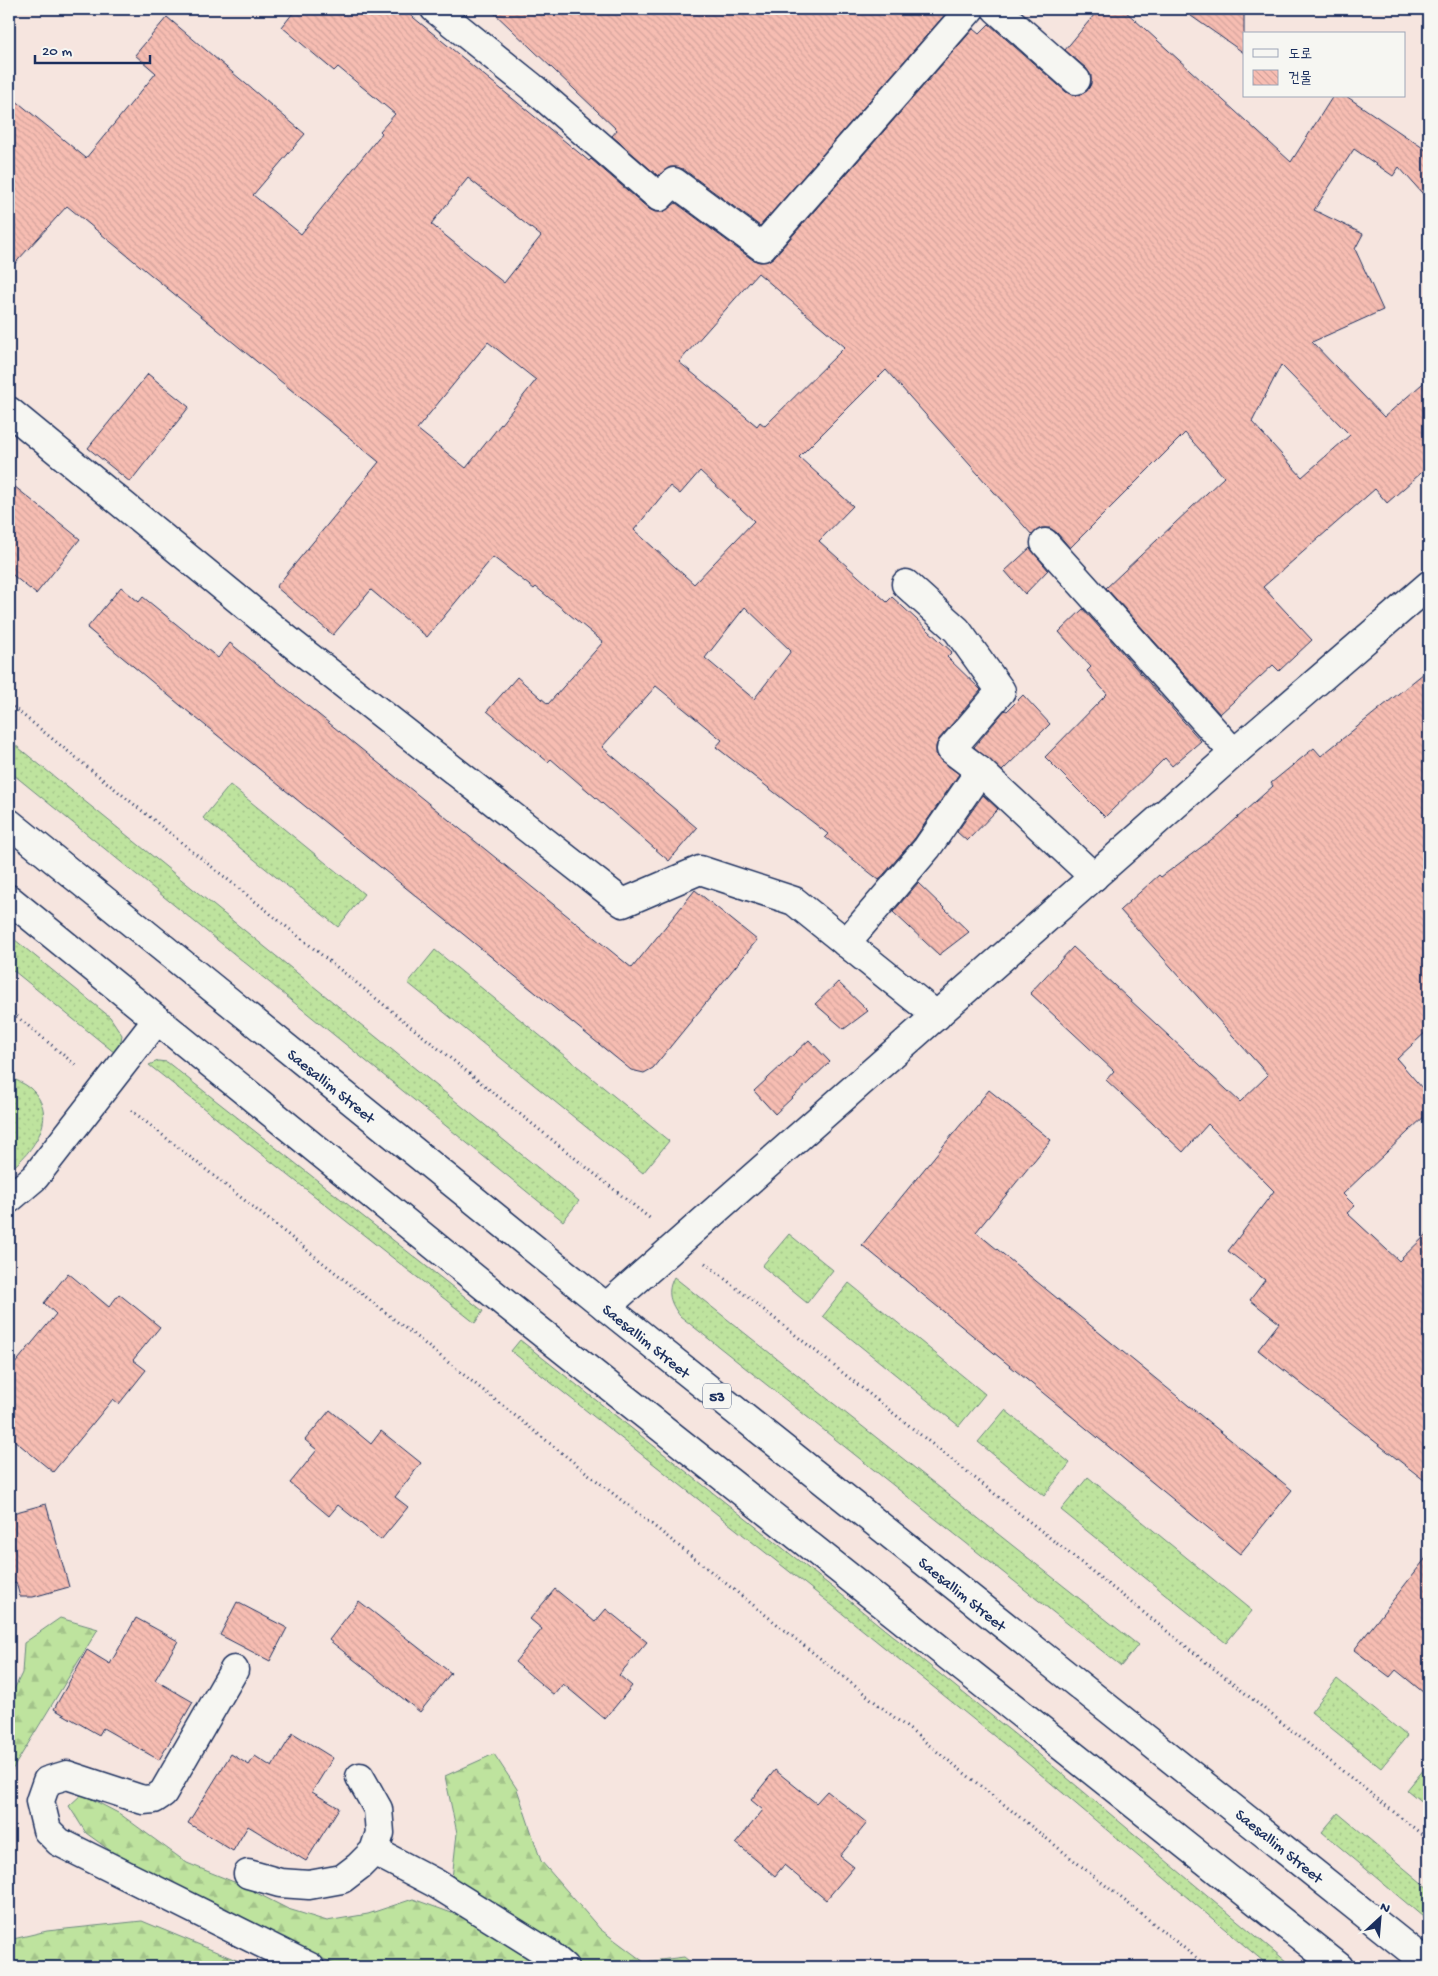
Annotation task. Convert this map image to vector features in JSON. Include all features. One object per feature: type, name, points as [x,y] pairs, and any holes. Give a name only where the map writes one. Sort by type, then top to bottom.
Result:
[{"type":"street","points":[[446,12],[659,197],[674,182],[762,247],[970,9]]},
{"type":"street","points":[[996,9],[1076,80]]},
{"type":"street","points":[[9,411],[289,641],[623,903],[700,870],[794,902],[937,1016]]},
{"type":"street","points":[[1045,542],[1234,753]]},
{"type":"street","points":[[906,584],[956,630],[1001,691],[951,749],[980,771],[1094,877]]},
{"type":"street","points":[[606,1307],[1234,753],[1429,585]]},
{"type":"street","points":[[846,943],[928,848],[980,771]]},
{"type":"street","name":"Saesallim Street","points":[[9,823],[606,1307],[1429,1965]]},
{"type":"street","points":[[9,898],[514,1311],[1340,1967]]},
{"type":"street","points":[[9,1199],[35,1177],[157,1020]]},
{"type":"street","points":[[234,1670],[163,1793],[154,1799],[143,1800],[67,1775],[47,1781],[40,1801],[47,1830],[59,1842],[310,1967]]},
{"type":"street","points":[[248,1874],[280,1883],[309,1885],[342,1879],[359,1866],[374,1851],[380,1833],[378,1808],[360,1777]]},
{"type":"street","points":[[374,1851],[444,1888],[549,1954],[564,1967]]},
{"type":"path","points":[[9,704],[679,1242],[1429,1840]]},
{"type":"path","points":[[9,1010],[104,1088],[1208,1967]]},
{"type":"green space","points":[[9,740],[579,1201],[563,1221],[9,771]]},
{"type":"green space","points":[[230,785],[364,894],[338,927],[203,818]]},
{"type":"green space","points":[[9,935],[110,1017],[122,1035],[120,1046],[115,1053],[9,967]]},
{"type":"green space","points":[[435,950],[669,1141],[643,1173],[408,983]]},
{"type":"green space","points":[[158,1061],[167,1062],[483,1311],[475,1323],[149,1065]]},
{"type":"green space","points":[[9,1077],[28,1086],[39,1099],[43,1110],[43,1121],[40,1132],[27,1154],[9,1171]]},
{"type":"green space","points":[[789,1234],[833,1270],[807,1303],[762,1266]]},
{"type":"green space","points":[[674,1277],[1138,1645],[1121,1666],[680,1316],[670,1297],[670,1288]]},
{"type":"green space","points":[[849,1283],[985,1394],[959,1426],[823,1316]]},
{"type":"green space","points":[[520,1340],[1029,1746],[1293,1967],[1270,1967],[1020,1757],[511,1351]]},
{"type":"green space","points":[[1005,1410],[1070,1463],[1044,1496],[978,1442]]},
{"type":"green space","points":[[1088,1477],[1252,1611],[1226,1643],[1061,1510]]},
{"type":"green space","points":[[60,1618],[98,1629],[9,1775],[9,1700],[22,1673],[24,1643]]},
{"type":"green space","points":[[1337,1679],[1407,1736],[1381,1768],[1311,1712]]},
{"type":"green space","points":[[494,1754],[517,1789],[541,1861],[600,1929],[644,1962],[684,1957],[697,1967],[582,1967],[555,1942],[452,1879],[457,1833],[445,1776]]},
{"type":"green space","points":[[1429,1763],[1429,1808],[1407,1790]]},
{"type":"green space","points":[[82,1794],[120,1814],[187,1863],[239,1884],[288,1909],[327,1921],[368,1914],[413,1899],[471,1920],[540,1967],[340,1967],[126,1862],[86,1833],[69,1806]]},
{"type":"green space","points":[[1338,1813],[1429,1889],[1429,1922],[1322,1832]]},
{"type":"green space","points":[[142,1921],[253,1967],[9,1967],[9,1940],[47,1931]]},
{"type":"building","points":[[296,9],[403,9],[589,161],[591,159],[649,209],[655,212],[663,212],[676,203],[753,260],[760,262],[768,261],[774,257],[973,29],[979,34],[989,24],[1066,92],[1072,95],[1080,95],[1087,91],[1091,84],[1091,75],[1086,68],[1065,50],[1099,9],[1123,9],[1291,162],[1332,98],[1349,98],[1429,152],[1429,201],[1399,167],[1393,176],[1354,149],[1314,210],[1363,234],[1355,249],[1383,310],[1312,342],[1384,417],[1429,378],[1429,466],[1387,503],[1375,489],[1263,587],[1312,640],[1279,671],[1273,665],[1220,714],[1106,588],[1224,477],[1185,433],[1070,548],[1050,528],[1041,528],[1032,535],[886,370],[799,457],[853,506],[819,541],[887,602],[892,597],[952,652],[947,657],[981,690],[939,739],[936,746],[936,754],[941,761],[959,774],[915,838],[879,880],[825,837],[828,834],[716,747],[722,740],[656,686],[602,747],[697,828],[669,861],[551,759],[548,762],[487,711],[517,677],[548,704],[603,642],[536,587],[534,589],[493,557],[427,637],[371,590],[333,635],[276,587],[379,462],[67,206],[9,270],[9,95],[86,158],[156,73],[135,55],[167,17],[305,134],[253,195],[301,234],[395,114],[338,67],[334,71],[282,27]],"holes":[[[468,178],[541,236],[504,283],[431,224]],[[758,273],[845,347],[765,426],[760,422],[757,426],[679,362]],[[488,342],[536,380],[466,468],[417,429]],[[1281,365],[1350,435],[1302,477],[1252,422]],[[700,471],[754,521],[694,584],[634,530],[670,486],[680,494]],[[745,607],[791,651],[754,699],[705,658]]]},
{"type":"building","points":[[490,9],[945,9],[948,11],[760,226],[683,169],[670,167],[658,176],[612,136],[617,130]]},
{"type":"building","points":[[1181,9],[1244,9],[1243,52]]},
{"type":"building","points":[[148,374],[189,407],[130,482],[88,448]]},
{"type":"building","points":[[9,482],[80,539],[36,594],[9,572]]},
{"type":"building","points":[[1030,548],[1048,570],[1025,594],[1005,571]]},
{"type":"building","points":[[121,587],[139,602],[143,597],[218,658],[230,643],[632,968],[695,890],[757,940],[653,1068],[644,1073],[631,1070],[87,628]]},
{"type":"building","points":[[1083,609],[1201,741],[1172,766],[1165,758],[1105,817],[1045,757],[1107,694],[1087,671],[1091,667],[1059,632]]},
{"type":"building","points":[[1429,669],[1429,1029],[1397,1059],[1429,1096],[1429,1112],[1343,1194],[1355,1206],[1347,1213],[1399,1261],[1429,1232],[1429,1484],[1258,1350],[1279,1323],[1250,1300],[1265,1280],[1228,1251],[1274,1191],[1208,1124],[1183,1152],[1106,1080],[1114,1071],[1030,993],[1073,947],[1240,1102],[1268,1075],[1120,910],[1159,875],[1161,877],[1219,834],[1273,786],[1271,783],[1314,748],[1321,756]]},
{"type":"building","points":[[1023,695],[1050,724],[1002,771],[974,747],[1005,710],[1007,711]]},
{"type":"building","points":[[983,795],[998,809],[967,841],[957,832]]},
{"type":"building","points":[[918,883],[969,932],[939,955],[893,912]]},
{"type":"building","points":[[838,982],[868,1011],[844,1029],[815,1004]]},
{"type":"building","points":[[809,1040],[830,1062],[775,1114],[754,1091]]},
{"type":"building","points":[[989,1090],[1051,1140],[976,1232],[1292,1490],[1240,1554],[862,1245]]},
{"type":"building","points":[[68,1273],[109,1307],[119,1294],[160,1327],[133,1360],[146,1370],[119,1404],[113,1399],[53,1472],[9,1436],[9,1371],[56,1314],[44,1303]]},
{"type":"building","points":[[330,1410],[371,1444],[381,1431],[421,1463],[395,1497],[408,1507],[381,1540],[338,1505],[329,1516],[290,1483],[317,1450],[305,1440]]},
{"type":"building","points":[[46,1504],[69,1587],[33,1597],[20,1597],[16,1582],[9,1584],[9,1514]]},
{"type":"building","points":[[1429,1554],[1429,1697],[1396,1670],[1390,1677],[1354,1650]]},
{"type":"building","points":[[555,1589],[595,1622],[606,1609],[647,1642],[619,1675],[632,1686],[605,1719],[563,1684],[554,1695],[515,1662],[542,1629],[530,1619]]},
{"type":"building","points":[[359,1601],[451,1673],[420,1712],[329,1640]]},
{"type":"building","points":[[237,1602],[287,1628],[270,1661],[220,1635]]},
{"type":"building","points":[[136,1618],[178,1641],[155,1680],[193,1702],[159,1760],[103,1728],[99,1735],[54,1709],[87,1650],[110,1664]]},
{"type":"building","points":[[293,1733],[333,1758],[312,1792],[339,1808],[306,1861],[248,1826],[233,1851],[188,1823],[231,1754],[249,1765],[255,1756],[272,1767]]},
{"type":"building","points":[[775,1770],[816,1803],[827,1791],[867,1823],[840,1856],[854,1867],[826,1900],[784,1865],[775,1876],[736,1843],[763,1810],[751,1800]]}]
